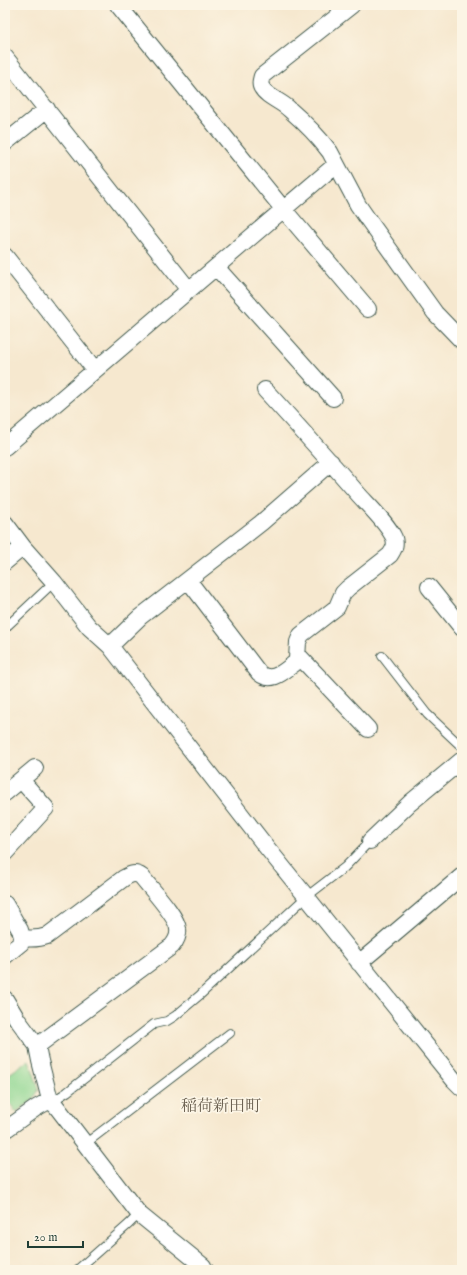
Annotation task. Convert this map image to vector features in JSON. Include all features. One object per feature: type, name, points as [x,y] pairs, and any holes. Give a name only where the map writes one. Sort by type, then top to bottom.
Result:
[{"type":"street","points":[[118,5],[284,210],[368,309]]},
{"type":"street","points":[[352,5],[262,76],[260,82],[263,90],[289,108],[314,133],[330,152],[336,166],[358,205],[389,250],[438,316],[462,341]]},
{"type":"street","points":[[5,57],[189,290]]},
{"type":"street","points":[[5,143],[47,109]]},
{"type":"street","points":[[5,447],[336,166]]},
{"type":"street","points":[[5,256],[95,370]]},
{"type":"street","points":[[216,267],[333,398]]},
{"type":"street","points":[[188,580],[262,676],[271,678],[295,663],[298,655],[298,642],[301,635],[336,607],[343,593],[348,588],[390,555],[395,544],[394,538],[389,530],[331,462],[265,390]]},
{"type":"street","points":[[110,646],[140,618],[261,522],[331,462]]},
{"type":"street","points":[[5,523],[89,627],[110,646],[306,897],[449,1074],[462,1088]]},
{"type":"street","points":[[5,562],[23,547]]},
{"type":"street","points":[[429,587],[462,628]]},
{"type":"street","points":[[298,655],[368,729]]},
{"type":"street","points":[[370,841],[410,803],[462,760]]},
{"type":"street","points":[[5,793],[35,768]]},
{"type":"street","points":[[5,853],[46,808],[21,780]]},
{"type":"street","points":[[22,938],[33,939],[47,936],[124,878],[134,873],[142,877],[176,920],[179,930],[178,937],[172,946],[37,1046]]},
{"type":"street","points":[[359,963],[462,876]]},
{"type":"street","points":[[5,904],[20,930],[22,938],[21,943],[5,956]]},
{"type":"street","points":[[5,999],[17,1019],[37,1046],[50,1100],[139,1214],[203,1266],[205,1270]]},
{"type":"street","points":[[5,1130],[50,1100]]},
{"type":"lane","points":[[5,628],[54,582]]},
{"type":"lane","points":[[382,656],[427,714],[462,747]]},
{"type":"lane","points":[[50,1100],[67,1092],[154,1024],[167,1021],[176,1016],[306,897],[345,867],[370,841]]},
{"type":"lane","points":[[85,1144],[230,1033]]},
{"type":"lane","points":[[77,1270],[139,1214]]},
{"type":"green space","points":[[29,1060],[39,1089],[33,1100],[16,1112],[5,1096],[5,1077]]},
{"type":"district","name":"稲荷新田町","points":[[221,1105]]}]
